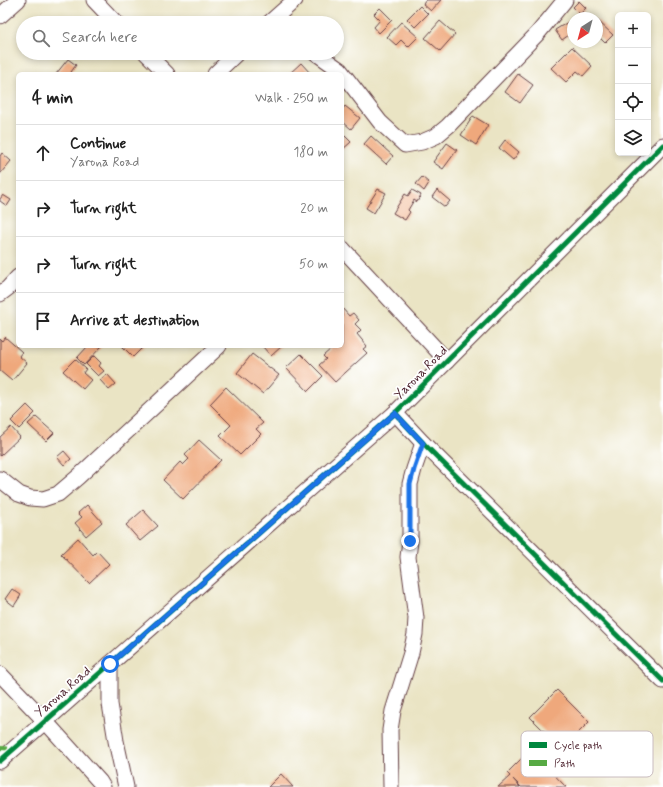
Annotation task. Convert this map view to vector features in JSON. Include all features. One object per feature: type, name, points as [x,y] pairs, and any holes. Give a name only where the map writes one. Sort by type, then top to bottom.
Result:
[{"type":"street","points":[[94,0],[109,16]]},
{"type":"street","points":[[277,16],[294,0]]},
{"type":"street","points":[[344,75],[380,122],[405,145],[422,142],[436,136],[448,126],[538,33],[565,0]]},
{"type":"street","points":[[0,16],[11,1]]},
{"type":"street","points":[[153,60],[165,72]]},
{"type":"street","points":[[218,72],[230,60]]},
{"type":"street","points":[[326,60],[342,72]]},
{"type":"street","name":"Yarona Road","points":[[0,761],[395,413],[663,144]]},
{"type":"street","points":[[344,250],[446,361]]},
{"type":"street","points":[[0,294],[16,279]]},
{"type":"street","points":[[0,479],[19,494],[30,498],[43,499],[58,494],[78,478],[216,348]]},
{"type":"street","points":[[395,413],[423,443],[663,682]]},
{"type":"street","points":[[391,787],[390,730],[393,711],[411,653],[415,634],[416,618],[408,557],[410,541],[410,484],[423,443]]},
{"type":"street","points":[[110,664],[110,704],[126,787]]},
{"type":"street","points":[[0,674],[46,720],[103,787]]},
{"type":"building","points":[[426,0],[441,0],[431,11],[423,4]]},
{"type":"building","points":[[579,1],[586,8],[582,12],[578,12],[573,7]]},
{"type":"building","points":[[420,6],[428,14],[415,27],[407,19]]},
{"type":"building","points":[[380,8],[392,20],[379,33],[374,27],[380,20],[374,14]]},
{"type":"building","points":[[440,21],[455,34],[440,51],[425,38]]},
{"type":"building","points":[[401,22],[418,37],[408,47],[401,40],[396,45],[387,37]]},
{"type":"building","points":[[567,23],[567,36],[562,40],[555,30]]},
{"type":"building","points":[[603,26],[613,35],[605,43],[603,41]]},
{"type":"building","points":[[571,48],[573,48],[592,66],[583,76],[577,71],[566,82],[551,68]]},
{"type":"building","points":[[67,60],[76,65],[71,72],[58,72]]},
{"type":"building","points":[[301,63],[309,72],[291,72]]},
{"type":"building","points":[[518,74],[533,85],[520,103],[505,92]]},
{"type":"building","points":[[345,106],[360,118],[351,129],[344,123]]},
{"type":"building","points":[[473,116],[488,125],[476,145],[461,135]]},
{"type":"building","points":[[371,136],[393,156],[386,164],[364,144]]},
{"type":"building","points":[[344,137],[351,142],[344,148]]},
{"type":"building","points":[[505,140],[519,152],[513,160],[499,148]]},
{"type":"building","points":[[447,143],[457,150],[443,169],[433,162]]},
{"type":"building","points":[[2,153],[11,161],[0,174],[0,156]]},
{"type":"building","points":[[422,177],[429,183],[424,191],[416,184]]},
{"type":"building","points":[[378,189],[386,193],[374,213],[366,208]]},
{"type":"building","points":[[412,190],[421,195],[417,202],[414,200],[408,210],[410,212],[405,220],[393,213],[405,194],[408,196]]},
{"type":"building","points":[[437,190],[450,201],[445,207],[432,197]]},
{"type":"building","points":[[3,195],[11,200],[7,206],[0,201]]},
{"type":"building","points":[[344,310],[349,316],[353,313],[359,320],[355,324],[361,330],[357,334],[367,346],[363,349],[367,353],[335,382],[319,365],[326,359],[323,356],[330,348],[344,348]]},
{"type":"building","points":[[5,337],[22,352],[19,356],[27,363],[12,381],[0,371],[0,339],[2,341]]},
{"type":"building","points":[[86,348],[100,348],[84,365],[77,358]]},
{"type":"building","points":[[124,348],[142,348],[133,357]]},
{"type":"building","points":[[264,348],[280,348],[271,356]]},
{"type":"building","points":[[252,354],[279,375],[263,394],[237,373]]},
{"type":"building","points":[[301,354],[323,376],[308,391],[286,368]]},
{"type":"building","points":[[94,356],[101,363],[99,366],[104,371],[98,376],[86,364]]},
{"type":"building","points":[[75,359],[86,369],[83,373],[91,380],[83,389],[63,371]]},
{"type":"building","points":[[107,374],[116,384],[109,390],[100,380]]},
{"type":"building","points":[[226,387],[263,423],[256,429],[261,434],[240,455],[220,436],[231,425],[210,404]]},
{"type":"building","points":[[27,405],[35,413],[19,429],[11,421]]},
{"type":"building","points":[[36,417],[54,433],[46,441],[28,424]]},
{"type":"building","points":[[11,427],[20,437],[0,456],[0,437]]},
{"type":"building","points":[[199,440],[221,460],[183,499],[163,480],[180,462],[183,465],[189,459],[185,455]]},
{"type":"building","points":[[64,451],[71,459],[64,465],[57,457]]},
{"type":"building","points":[[87,505],[102,522],[86,536],[75,523],[82,517],[78,513]]},
{"type":"building","points":[[143,510],[158,526],[140,541],[126,525]]},
{"type":"building","points":[[78,538],[93,555],[97,551],[109,564],[89,583],[61,554]]},
{"type":"building","points":[[12,589],[21,595],[14,606],[5,599]]},
{"type":"building","points":[[557,690],[589,722],[580,731],[544,731],[530,717]]},
{"type":"building","points":[[521,759],[521,777],[556,777],[566,787],[521,787],[513,779],[520,787],[498,787],[510,776],[507,773]]},
{"type":"building","points":[[281,774],[293,787],[268,787]]},
{"type":"marked path","points":[[0,748],[13,749]]},
{"type":"cycle path","points":[[0,761],[395,413],[663,145]]},
{"type":"cycle path","points":[[395,413],[423,443],[663,681]]},
{"type":"route","points":[[110,664],[395,413],[423,443],[410,484],[410,541]]}]
